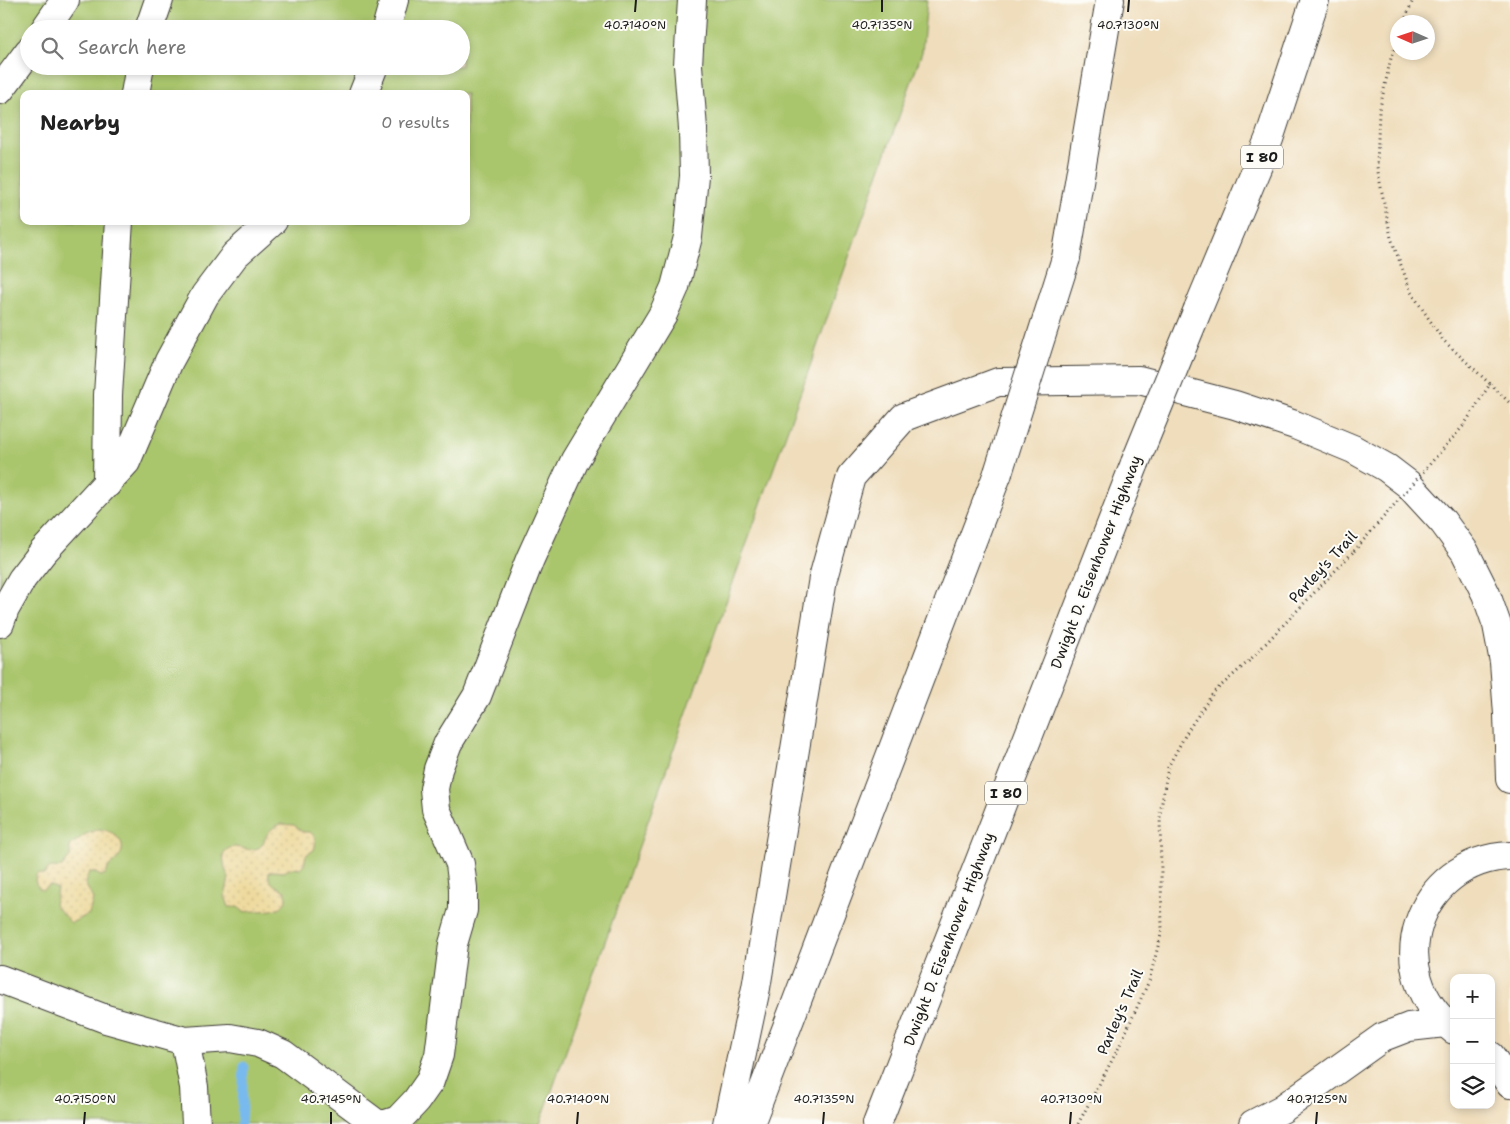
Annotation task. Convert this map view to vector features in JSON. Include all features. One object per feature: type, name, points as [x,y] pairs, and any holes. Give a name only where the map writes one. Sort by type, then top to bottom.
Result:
[{"type":"main road","points":[[52,20],[66,0]]},
{"type":"main road","points":[[152,20],[159,0]]},
{"type":"main road","points":[[388,20],[394,0]]},
{"type":"main road","points":[[0,979],[106,1019],[185,1041],[230,1038],[258,1043],[283,1054],[377,1124],[386,1124],[398,1120],[416,1101],[430,1081],[439,1055],[453,944],[463,910],[460,864],[436,809],[434,789],[438,769],[448,743],[477,696],[530,559],[575,460],[663,314],[675,287],[688,237],[694,176],[693,129],[688,65],[692,0]]},
{"type":"main road","points":[[750,1124],[998,473],[1066,258],[1110,0]]},
{"type":"main road","name":"Dwight D. Eisenhower Highway","points":[[877,1124],[1135,463],[1269,139],[1315,0]]},
{"type":"main road","points":[[0,90],[20,64]]},
{"type":"main road","points":[[136,90],[138,75]]},
{"type":"main road","points":[[365,90],[371,75]]},
{"type":"main road","points":[[107,484],[108,395],[119,225]]},
{"type":"main road","points":[[0,623],[5,609],[27,573],[43,552],[126,462],[169,361],[205,295],[235,255],[269,225]]},
{"type":"main road","points":[[727,1124],[756,988],[822,578],[851,478],[904,417],[998,382],[1139,380],[1235,404],[1295,425],[1353,449],[1387,468],[1408,484],[1443,522],[1465,552],[1486,594],[1497,625],[1504,662],[1510,779]]},
{"type":"main road","points":[[1449,1026],[1424,996],[1418,980],[1414,963],[1414,946],[1422,914],[1440,887],[1465,867],[1496,857],[1510,856]]},
{"type":"main road","points":[[1253,1124],[1282,1109],[1383,1037],[1409,1027],[1449,1026]]},
{"type":"main road","points":[[185,1041],[194,1087],[196,1124]]},
{"type":"main road","points":[[1495,1046],[1510,1048]]},
{"type":"main road","points":[[1495,1062],[1510,1084]]},
{"type":"path","points":[[1407,15],[1413,0]]},
{"type":"path","points":[[1391,60],[1379,112],[1377,167],[1391,238],[1411,292],[1443,340],[1510,403]]},
{"type":"path","name":"Parley's Trail","points":[[1078,1124],[1119,1047],[1149,981],[1162,931],[1160,814],[1168,767],[1188,730],[1214,692],[1249,661],[1354,551],[1464,425],[1490,384]]},
{"type":"green space","points":[[0,0],[927,0],[922,52],[540,1124],[0,1124]]},
{"type":"sand","points":[[281,824],[294,825],[303,832],[310,832],[315,838],[314,850],[306,855],[304,865],[300,869],[291,868],[284,872],[269,872],[271,882],[285,891],[286,899],[284,904],[273,910],[244,912],[238,907],[229,907],[225,896],[229,878],[223,856],[225,851],[234,847],[249,850],[258,848],[263,844],[271,830]]},
{"type":"sand","points":[[98,829],[114,834],[119,838],[122,843],[122,849],[120,855],[109,866],[106,874],[101,876],[94,872],[89,872],[85,883],[93,899],[89,914],[71,923],[54,905],[57,889],[50,885],[42,890],[36,883],[36,875],[39,873],[44,875],[50,868],[62,867],[70,857],[70,846],[84,835]]},
{"type":"waterway","points":[[241,1124],[244,1066]]}]
